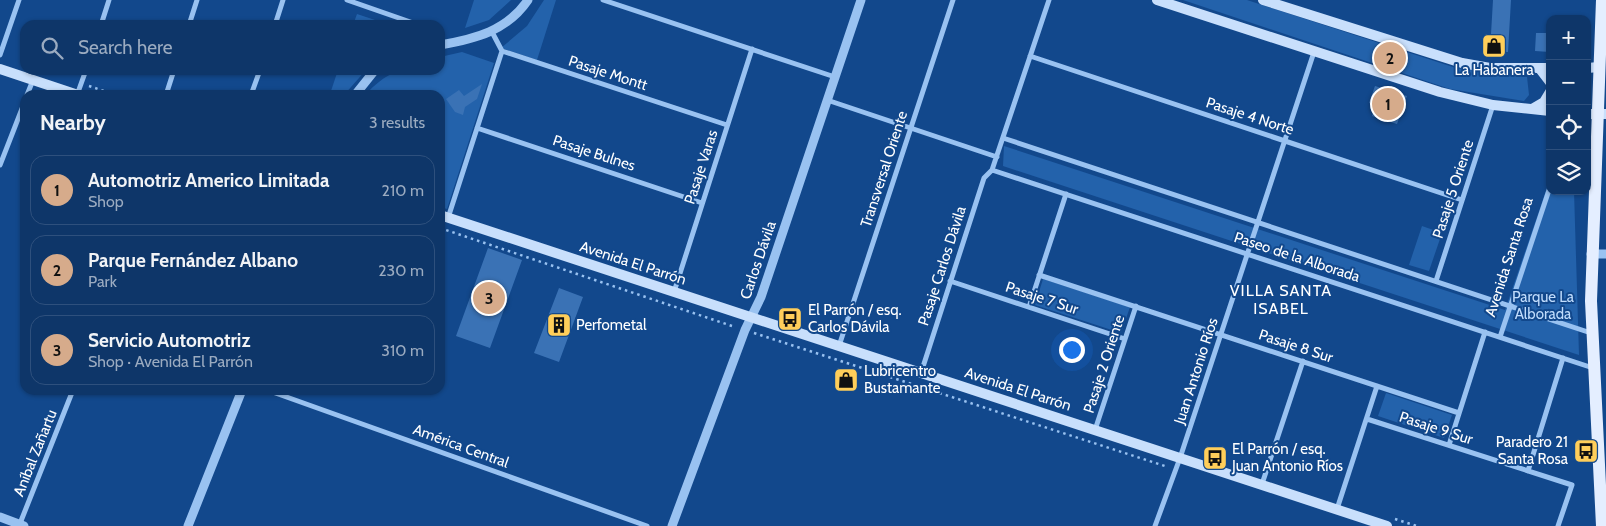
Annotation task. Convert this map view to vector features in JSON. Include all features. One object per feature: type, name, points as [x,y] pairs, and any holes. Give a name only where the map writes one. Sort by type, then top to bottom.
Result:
[{"type":"main road","points":[[1156,0],[1440,92],[1493,105],[1546,111]]},
{"type":"main road","points":[[1263,0],[1462,63],[1490,68],[1545,69]]},
{"type":"main road","points":[[1602,0],[1593,68],[1597,114],[1591,254],[1591,333],[1602,526]]},
{"type":"main road","points":[[1593,68],[1606,79]]},
{"type":"main road","points":[[0,69],[63,90]]},
{"type":"main road","points":[[1531,109],[1544,102],[1546,99]]},
{"type":"main road","name":"Avenida El Parrón","points":[[445,216],[1387,526]]},
{"type":"street","points":[[0,55],[19,0]]},
{"type":"street","points":[[103,20],[109,0]]},
{"type":"street","points":[[191,20],[197,0]]},
{"type":"street","points":[[277,20],[283,0]]},
{"type":"street","points":[[347,0],[405,20]]},
{"type":"street","points":[[445,44],[469,40],[492,32],[509,21],[528,0]]},
{"type":"street","points":[[603,0],[835,76]]},
{"type":"street","name":"Carlos Dávila","points":[[672,526],[745,330],[761,297],[861,0]]},
{"type":"street","name":"Transversal Oriente","points":[[839,347],[953,0]]},
{"type":"street","points":[[992,170],[1049,0]]},
{"type":"street","points":[[445,213],[477,128],[502,51],[492,32]]},
{"type":"street","name":"Pasaje Varas","points":[[673,292],[752,49]]},
{"type":"street","name":"Pasaje Montt","points":[[502,51],[727,125]]},
{"type":"street","name":"Juan Antonio Ríos","points":[[1155,526],[1176,470],[1314,52]]},
{"type":"street","name":"Pasaje 4 Norte","points":[[1030,56],[1462,200]]},
{"type":"street","points":[[80,90],[84,75]]},
{"type":"street","points":[[168,90],[172,75]]},
{"type":"street","points":[[254,90],[258,75]]},
{"type":"street","points":[[359,90],[371,75]]},
{"type":"street","points":[[30,90],[33,80]]},
{"type":"street","points":[[827,100],[997,157]]},
{"type":"street","name":"Pasaje 5 Oriente","points":[[1436,282],[1493,105]]},
{"type":"street","points":[[0,165],[20,114]]},
{"type":"street","name":"Pasaje Bulnes","points":[[477,128],[702,203]]},
{"type":"street","name":"Paseo de la Alborada","points":[[1003,138],[1591,333]]},
{"type":"street","name":"Paseo de la Alborada","points":[[992,170],[1593,368]]},
{"type":"street","name":"Pasaje Carlos Dávila","points":[[920,373],[984,178],[992,170]]},
{"type":"street","points":[[1028,307],[1066,194]]},
{"type":"street","name":"Avenida Santa Rosa","points":[[1500,337],[1547,195]]},
{"type":"street","points":[[1591,254],[1606,254]]},
{"type":"street","name":"Pasaje 8 Sur","points":[[1040,274],[1459,413]]},
{"type":"street","name":"Pasaje 7 Sur","points":[[950,281],[1125,339]]},
{"type":"street","name":"Pasaje 2 Oriente","points":[[1095,430],[1136,306]]},
{"type":"street","points":[[1449,445],[1485,332]]},
{"type":"street","points":[[1528,471],[1563,358]]},
{"type":"street","points":[[1262,485],[1303,361]]},
{"type":"street","points":[[1337,510],[1378,386]]},
{"type":"street","name":"Aníbal Zañartu","points":[[21,525],[71,395]]},
{"type":"street","points":[[188,526],[240,395]]},
{"type":"street","name":"América Central","points":[[281,395],[647,526]]},
{"type":"street","name":"Pasaje 9 Sur","points":[[1367,419],[1572,485],[1558,526]]},
{"type":"street","points":[[0,517],[21,525]]},
{"type":"path","points":[[445,230],[745,330],[1176,470]]},
{"type":"green space","points":[[474,0],[511,0],[489,20],[465,28]]},
{"type":"green space","points":[[544,0],[556,0],[537,60],[501,48],[527,26]]},
{"type":"green space","points":[[1183,0],[1247,0],[1456,68],[1527,77],[1529,95],[1524,101],[1450,89]]},
{"type":"green space","points":[[357,14],[375,20],[355,20]]},
{"type":"green space","points":[[462,52],[494,63],[447,209],[445,208],[445,90],[371,90],[389,75],[445,75],[445,56]]},
{"type":"green space","points":[[336,75],[362,75],[348,90],[331,90]]},
{"type":"green space","name":"Parque La Alborada","points":[[1004,146],[1505,310],[1546,191],[1546,195],[1574,195],[1579,355],[1003,166]]},
{"type":"green space","points":[[1422,226],[1442,233],[1429,271],[1409,265]]},
{"type":"green space","points":[[1043,279],[1130,307],[1121,333],[1035,305]]},
{"type":"green space","points":[[1386,393],[1452,415],[1444,438],[1378,416]]},
{"type":"building","points":[[1493,0],[1511,0],[1508,52],[1490,51]]},
{"type":"building","points":[[1536,33],[1546,33],[1546,52],[1535,51]]},
{"type":"building","points":[[482,84],[477,99],[465,107],[463,115],[455,112],[446,99],[459,90],[464,96]]},
{"type":"building","points":[[1375,86],[1407,96],[1397,124],[1372,116],[1376,105],[1369,103]]},
{"type":"building","points":[[488,248],[522,260],[490,348],[456,336]]},
{"type":"building","name":"Perfometal","points":[[559,288],[583,297],[559,362],[534,353]]},
{"type":"building","name":"Lubricentro Bustamante","points":[[841,371],[856,376],[851,389],[837,384]]},
{"type":"place","name":"La Habanera","points":[[1494,46]]},
{"type":"place","name":"Parque Fernández Albano","points":[[1390,58]]},
{"type":"place","name":"Automotriz Americo Limitada","points":[[1388,104]]},
{"type":"place","name":"Servicio Automotriz","points":[[489,298]]},
{"type":"place","name":"El Parrón / esq. Carlos Dávila","points":[[790,319]]},
{"type":"place","name":"Perfometal","points":[[559,325]]},
{"type":"place","name":"Lubricentro Bustamante","points":[[846,380]]},
{"type":"place","name":"Paradero 21 Santa Rosa","points":[[1586,451]]},
{"type":"place","name":"El Parrón / esq. Juan Antonio Ríos","points":[[1215,458]]},
{"type":"district","name":"VILLA SANTA ISABEL","points":[[1281,299]]}]
